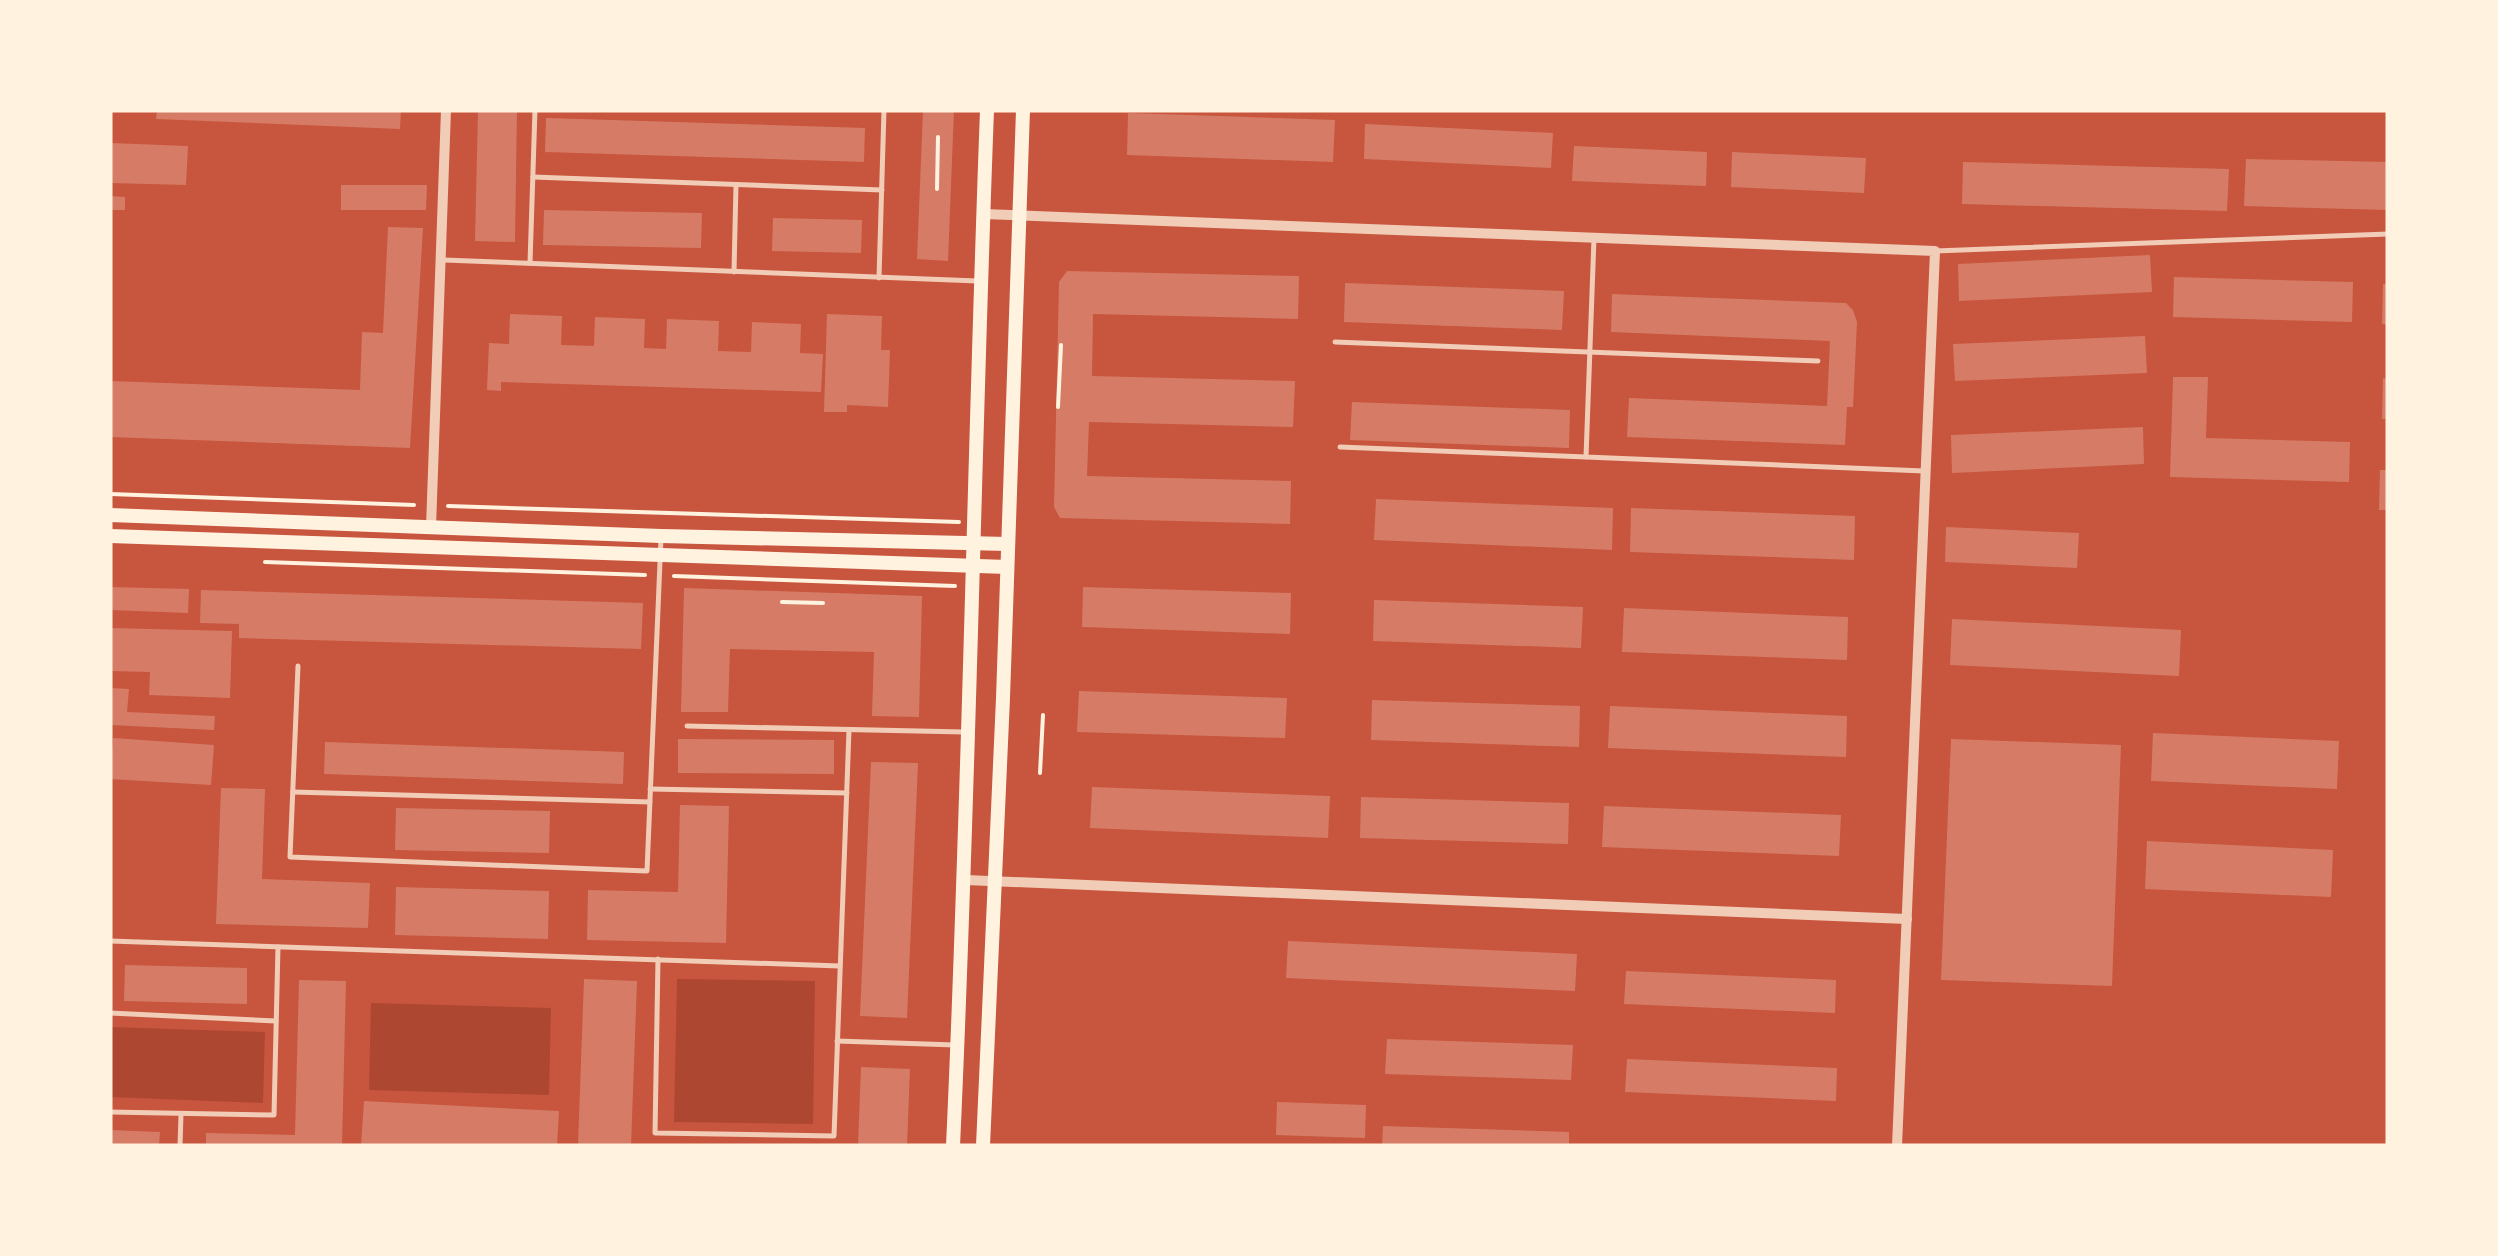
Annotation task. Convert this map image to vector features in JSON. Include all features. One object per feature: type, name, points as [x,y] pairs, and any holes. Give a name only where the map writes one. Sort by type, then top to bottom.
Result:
[{"type":"main road","points":[[953,1146],[966,880],[972,544],[987,110]]},
{"type":"main road","points":[[983,1146],[1023,110]]},
{"type":"main road","points":[[110,515],[661,536],[1008,544]]},
{"type":"main road","points":[[110,536],[1007,568]]},
{"type":"street","points":[[431,527],[446,110]]},
{"type":"street","points":[[983,214],[1936,251],[1897,1146]]},
{"type":"street","points":[[966,880],[1906,918]]},
{"type":"lane","points":[[530,263],[535,110]]},
{"type":"lane","points":[[879,278],[884,110]]},
{"type":"lane","points":[[533,177],[882,190]]},
{"type":"lane","points":[[734,272],[736,184]]},
{"type":"lane","points":[[1936,251],[2388,234]]},
{"type":"lane","points":[[1586,457],[1594,238]]},
{"type":"lane","points":[[440,260],[981,281]]},
{"type":"lane","points":[[1336,342],[1818,361]]},
{"type":"lane","points":[[1340,447],[1926,471]]},
{"type":"lane","points":[[298,666],[290,858],[647,871],[661,536]]},
{"type":"lane","points":[[687,726],[968,732]]},
{"type":"lane","points":[[658,960],[655,1133],[834,1136],[850,730]]},
{"type":"lane","points":[[650,790],[847,794]]},
{"type":"lane","points":[[293,792],[650,802]]},
{"type":"lane","points":[[110,941],[840,966]]},
{"type":"lane","points":[[110,1112],[274,1116],[278,947]]},
{"type":"lane","points":[[110,1014],[276,1021]]},
{"type":"lane","points":[[837,1041],[958,1045]]},
{"type":"lane","points":[[180,1114],[180,1146]]},
{"type":"lane","points":[[744,1135],[744,1146]]},
{"type":"path","points":[[937,189],[938,137]]},
{"type":"path","points":[[1058,407],[1061,345]]},
{"type":"path","points":[[110,494],[973,522]]},
{"type":"path","points":[[267,562],[971,586]]},
{"type":"path","points":[[782,602],[823,603]]},
{"type":"path","points":[[1040,773],[1043,715]]},
{"type":"shaded area","points":[[677,979],[815,981],[813,1124],[674,1122]]},
{"type":"shaded area","points":[[371,1003],[551,1008],[549,1095],[369,1090]]},
{"type":"shaded area","points":[[110,1027],[265,1032],[263,1103],[110,1097]]},
{"type":"building","points":[[157,110],[401,110],[400,129],[156,119]]},
{"type":"building","points":[[478,110],[517,110],[515,242],[475,241]]},
{"type":"building","points":[[923,110],[954,110],[948,261],[917,259]]},
{"type":"building","points":[[1128,113],[1335,120],[1333,162],[1127,155]]},
{"type":"building","points":[[546,118],[865,128],[864,162],[545,152]]},
{"type":"building","points":[[1365,124],[1553,133],[1551,168],[1364,159]]},
{"type":"building","points":[[110,143],[188,146],[186,185],[110,183]]},
{"type":"building","points":[[1574,146],[1707,152],[1706,186],[1572,181]]},
{"type":"building","points":[[1732,152],[1866,158],[1864,193],[1731,187]]},
{"type":"building","points":[[2246,159],[2388,162],[2388,210],[2244,206]]},
{"type":"building","points":[[1963,162],[2229,169],[2227,211],[1962,204]]},
{"type":"building","points":[[341,185],[427,185],[426,210],[341,210]]},
{"type":"building","points":[[110,196],[125,197],[125,210],[110,210]]},
{"type":"building","points":[[544,210],[702,213],[701,248],[543,245]]},
{"type":"building","points":[[773,218],[862,220],[861,253],[772,251]]},
{"type":"building","points":[[388,227],[423,228],[410,448],[110,437],[110,381],[360,390],[362,332],[383,333]]},
{"type":"building","points":[[2150,255],[2152,292],[1959,301],[1958,264]]},
{"type":"building","points":[[1067,271],[1299,276],[1298,319],[1093,314],[1092,376],[1295,381],[1293,427],[1089,422],[1087,476],[1291,481],[1290,524],[1060,518],[1054,507],[1059,282]]},
{"type":"building","points":[[2174,277],[2353,282],[2352,322],[2173,317]]},
{"type":"building","points":[[1345,283],[1564,291],[1562,330],[1344,322]]},
{"type":"building","points":[[2383,284],[2388,284],[2388,325],[2382,324]]},
{"type":"building","points":[[1612,294],[1846,303],[1857,322],[1853,407],[1847,407],[1845,445],[1627,437],[1629,398],[1827,406],[1830,341],[1611,332]]},
{"type":"building","points":[[510,314],[562,316],[561,345],[594,346],[595,317],[645,319],[644,348],[666,349],[667,319],[719,321],[718,351],[751,352],[752,322],[801,324],[800,353],[823,354],[821,392],[501,382],[501,391],[487,390],[489,343],[509,344]]},
{"type":"building","points":[[827,314],[882,316],[881,350],[890,350],[888,407],[847,405],[847,412],[824,412]]},
{"type":"building","points":[[2145,336],[2147,373],[1955,381],[1953,344]]},
{"type":"building","points":[[2173,377],[2208,377],[2206,438],[2350,442],[2349,482],[2170,477]]},
{"type":"building","points":[[2383,378],[2388,379],[2388,419],[2382,419]]},
{"type":"building","points":[[1352,402],[1570,410],[1569,448],[1350,440]]},
{"type":"building","points":[[2143,427],[2144,464],[1952,473],[1951,435]]},
{"type":"building","points":[[2380,470],[2388,470],[2388,510],[2379,510]]},
{"type":"building","points":[[1376,499],[1613,508],[1612,550],[1374,540]]},
{"type":"building","points":[[1631,508],[1855,516],[1854,560],[1630,552]]},
{"type":"building","points":[[1946,527],[2079,533],[2077,568],[1945,562]]},
{"type":"building","points":[[110,587],[189,589],[188,613],[110,610]]},
{"type":"building","points":[[1083,587],[1291,593],[1290,634],[1082,627]]},
{"type":"building","points":[[684,588],[922,596],[919,717],[872,716],[874,652],[730,649],[728,712],[681,712]]},
{"type":"building","points":[[201,590],[643,603],[641,649],[239,638],[239,624],[200,623]]},
{"type":"building","points":[[1374,600],[1583,607],[1581,648],[1373,641]]},
{"type":"building","points":[[1624,608],[1848,617],[1847,660],[1622,652]]},
{"type":"building","points":[[1952,619],[2181,630],[2179,676],[1950,665]]},
{"type":"building","points":[[110,628],[232,631],[230,698],[149,695],[150,672],[110,671]]},
{"type":"building","points":[[110,688],[129,689],[127,712],[215,716],[214,730],[110,725]]},
{"type":"building","points":[[1079,691],[1287,698],[1285,738],[1077,732]]},
{"type":"building","points":[[1372,700],[1580,706],[1579,747],[1371,740]]},
{"type":"building","points":[[1610,706],[1847,716],[1846,757],[1608,748]]},
{"type":"building","points":[[2153,733],[2339,741],[2337,789],[2151,781]]},
{"type":"building","points":[[113,738],[214,745],[211,785],[110,779]]},
{"type":"building","points":[[678,739],[834,740],[834,774],[678,773]]},
{"type":"building","points":[[1951,739],[2121,745],[2112,986],[1941,980]]},
{"type":"building","points":[[325,742],[624,752],[623,784],[324,774]]},
{"type":"building","points":[[871,762],[918,763],[907,1018],[860,1016]]},
{"type":"building","points":[[1092,787],[1330,796],[1328,838],[1090,828]]},
{"type":"building","points":[[221,788],[265,789],[262,879],[370,883],[368,928],[216,924]]},
{"type":"building","points":[[1361,797],[1569,803],[1568,844],[1360,838]]},
{"type":"building","points":[[680,805],[729,806],[726,943],[587,940],[588,890],[678,892]]},
{"type":"building","points":[[1604,806],[1841,815],[1839,856],[1602,847]]},
{"type":"building","points":[[396,808],[550,811],[549,853],[395,850]]},
{"type":"building","points":[[2147,841],[2333,850],[2331,897],[2145,889]]},
{"type":"building","points":[[396,887],[549,891],[548,939],[395,935]]},
{"type":"building","points":[[1288,941],[1577,954],[1575,991],[1286,978]]},
{"type":"building","points":[[125,965],[247,968],[247,1004],[124,1001]]},
{"type":"building","points":[[1626,971],[1836,980],[1835,1013],[1624,1004]]},
{"type":"building","points":[[584,979],[637,981],[631,1146],[578,1146]]},
{"type":"building","points":[[299,980],[346,981],[342,1146],[206,1146],[206,1133],[295,1135]]},
{"type":"building","points":[[1387,1039],[1573,1045],[1571,1080],[1385,1074]]},
{"type":"building","points":[[1627,1059],[1837,1068],[1836,1101],[1625,1092]]},
{"type":"building","points":[[861,1067],[910,1069],[907,1146],[858,1146]]},
{"type":"building","points":[[364,1101],[559,1111],[557,1146],[361,1146]]},
{"type":"building","points":[[1277,1102],[1366,1105],[1365,1138],[1276,1135]]},
{"type":"building","points":[[1383,1126],[1569,1132],[1569,1146],[1382,1146]]},
{"type":"building","points":[[110,1130],[160,1132],[159,1146],[110,1146]]}]
